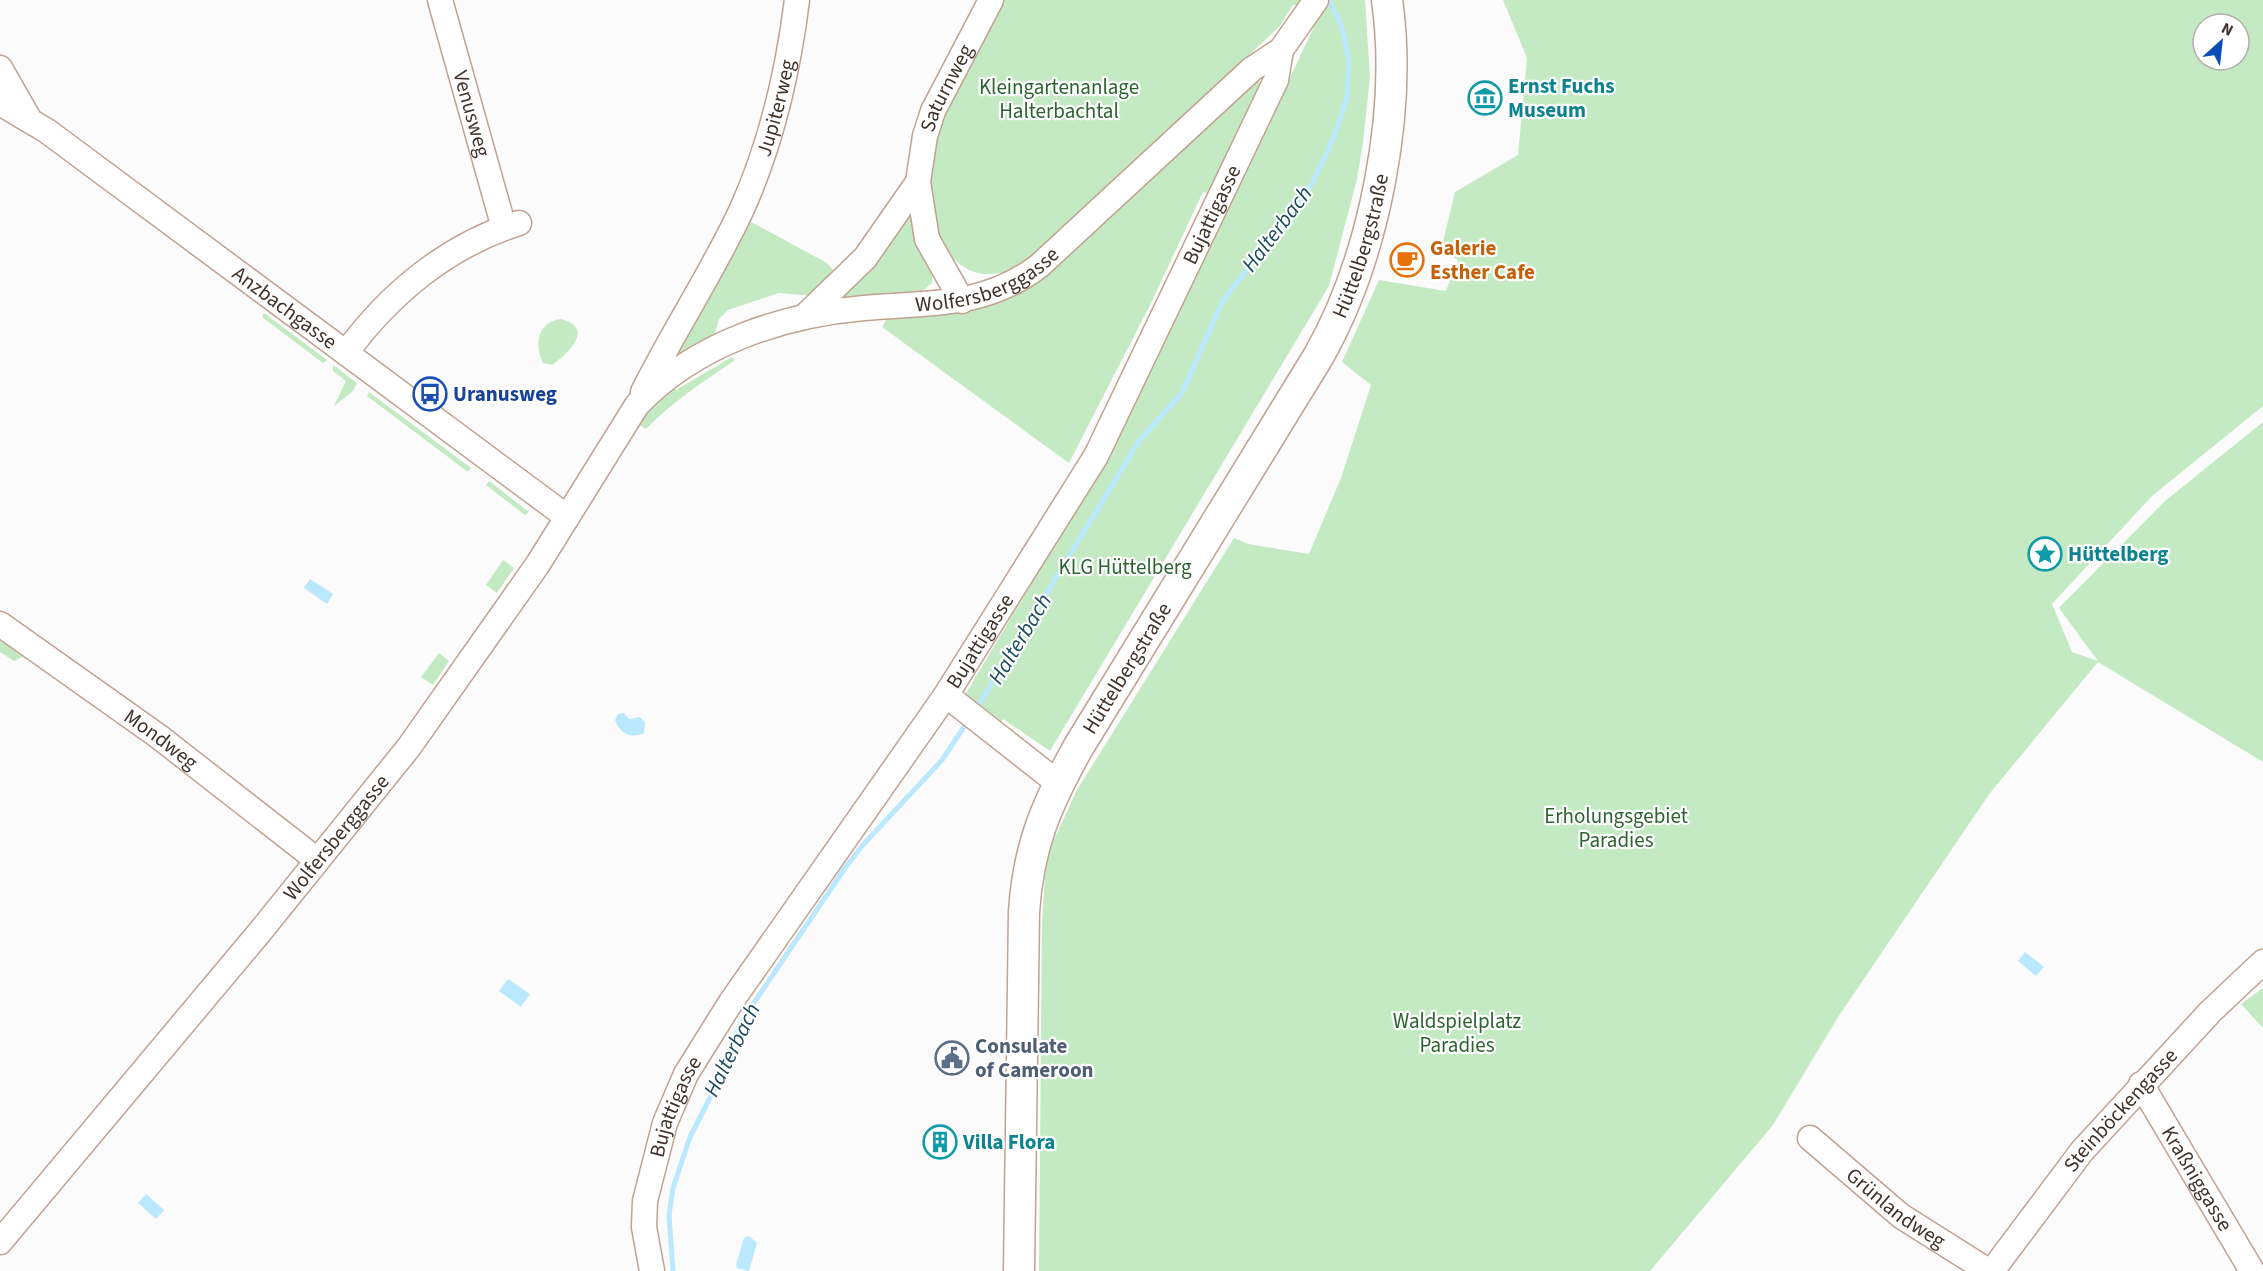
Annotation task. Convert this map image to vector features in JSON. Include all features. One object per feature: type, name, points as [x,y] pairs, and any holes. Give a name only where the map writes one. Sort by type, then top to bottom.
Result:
[{"type":"main road","name":"Hüttelbergstraße","points":[[1019,1271],[1025,892],[1035,836],[1058,783],[1318,357],[1344,306],[1368,228],[1385,142],[1391,74],[1387,0]]},
{"type":"street","name":"Venusweg","points":[[346,353],[367,324],[412,281],[460,250],[511,225],[440,0]]},
{"type":"street","name":"Jupiterweg","points":[[740,212],[761,158],[781,92],[796,0]]},
{"type":"street","name":"Saturnweg","points":[[962,301],[927,239],[918,182],[925,136],[933,111],[991,0]]},
{"type":"street","name":"Bujattigasse","points":[[652,1271],[644,1227],[645,1201],[663,1131],[686,1074],[731,1002],[955,702],[1110,429],[1276,80],[1281,50],[1312,7]]},
{"type":"street","name":"Wolfersberggasse","points":[[637,405],[665,379],[711,351],[749,333],[804,317],[864,308],[962,301],[1010,285],[1039,266],[1252,69],[1281,50]]},
{"type":"street","points":[[0,68],[28,117]]},
{"type":"street","name":"Anzbachgasse","points":[[0,103],[28,117],[567,517]]},
{"type":"street","name":"Saturnweg","points":[[804,317],[865,258],[918,182]]},
{"type":"street","name":"Wolfersberggasse","points":[[0,1242],[378,787],[441,704],[538,564],[637,405],[740,212]]},
{"type":"street","name":"Mondweg","points":[[0,624],[158,736],[317,860]]},
{"type":"street","points":[[955,702],[1058,783]]},
{"type":"street","name":"Steinböckengasse","points":[[1990,1271],[2082,1151],[2141,1084],[2263,962]]},
{"type":"street","name":"Kraßniggasse","points":[[2141,1084],[2252,1271]]},
{"type":"street","name":"Grünlandweg","points":[[1810,1138],[1901,1216],[1990,1271]]},
{"type":"green space","name":"KLG Hüttelberg","points":[[1000,0],[1365,0],[1370,77],[1363,143],[1357,179],[1329,286],[1050,751],[1003,719],[1000,724],[965,695],[1118,438],[1315,25],[1303,1],[1300,6],[1293,5],[1279,27],[1029,260],[1004,272],[987,274],[969,270],[949,254],[940,239],[934,221],[929,182],[932,144],[939,118]]},
{"type":"green space","points":[[1503,0],[2263,0],[2263,406],[2152,496],[2052,604],[2072,652],[2098,661],[2059,608],[2165,501],[2263,422],[2263,762],[2098,662],[1990,793],[1838,1017],[1773,1125],[1650,1271],[1039,1271],[1042,923],[1046,857],[1077,790],[1234,538],[1248,544],[1309,554],[1341,478],[1371,385],[1342,362],[1379,280],[1446,291],[1458,260],[1441,250],[1455,192],[1518,155],[1527,58]]},
{"type":"green space","name":"Kleingartenanlage Halterbachtal","points":[[1255,79],[1261,83],[1212,194],[1203,192],[1152,301],[1069,463],[882,327],[890,314],[989,303]]},
{"type":"green space","points":[[909,211],[919,244],[932,268],[932,283],[921,292],[840,300],[839,296]]},
{"type":"green space","points":[[744,218],[827,263],[838,275],[813,296],[779,293],[728,310],[719,319],[715,333],[709,340],[675,360],[668,355]]},
{"type":"green space","points":[[264,313],[327,360],[323,363],[262,317]]},
{"type":"green space","points":[[561,319],[576,328],[575,341],[571,348],[552,365],[543,363],[538,342],[542,329],[547,324]]},
{"type":"green space","points":[[732,357],[735,360],[678,401],[646,429],[638,424],[643,413],[673,387],[676,390]]},
{"type":"green space","points":[[333,365],[357,383],[353,391],[334,406],[346,381],[333,371]]},
{"type":"green space","points":[[369,392],[471,468],[468,472],[367,396]]},
{"type":"green space","points":[[489,481],[529,512],[525,515],[486,485]]},
{"type":"green space","points":[[503,560],[514,568],[497,593],[486,585]]},
{"type":"green space","points":[[0,639],[25,656],[14,661],[0,652]]},
{"type":"green space","points":[[439,653],[449,661],[433,685],[421,677]]},
{"type":"green space","points":[[2263,988],[2263,1028],[2241,1004]]},
{"type":"water","points":[[310,579],[333,594],[327,604],[304,588]]},
{"type":"water","points":[[624,713],[629,719],[640,717],[645,722],[644,733],[630,735],[620,729],[615,720],[618,714]]},
{"type":"water","points":[[2025,952],[2044,967],[2036,976],[2018,961]]},
{"type":"water","points":[[508,979],[530,994],[521,1007],[499,991]]},
{"type":"water","points":[[146,1194],[164,1210],[156,1219],[138,1203]]},
{"type":"water","points":[[749,1236],[757,1243],[749,1271],[737,1268],[736,1265],[744,1238]]},
{"type":"waterway","name":"Halterbach","points":[[975,711],[1139,441],[1182,393],[1222,302],[1312,184],[1333,139],[1347,98],[1349,61],[1342,27],[1329,0]]},
{"type":"waterway","name":"Halterbach","points":[[673,1271],[669,1215],[673,1188],[690,1137],[717,1084],[741,1022],[845,868],[862,846],[942,760],[968,721]]},
{"type":"place","name":"Ernst Fuchs Museum","points":[[1485,98]]},
{"type":"place","name":"Galerie Esther Cafe","points":[[1407,260]]},
{"type":"place","name":"Uranusweg","points":[[430,394]]},
{"type":"place","name":"Hüttelberg","points":[[2045,554]]},
{"type":"place","name":"Consulate of Cameroon","points":[[952,1058]]},
{"type":"place","name":"Villa Flora","points":[[940,1142]]},
{"type":"park label","name":"Erholungsgebiet Paradies","points":[[1616,828]]},
{"type":"park label","name":"Waldspielplatz Paradies","points":[[1457,1033]]}]
